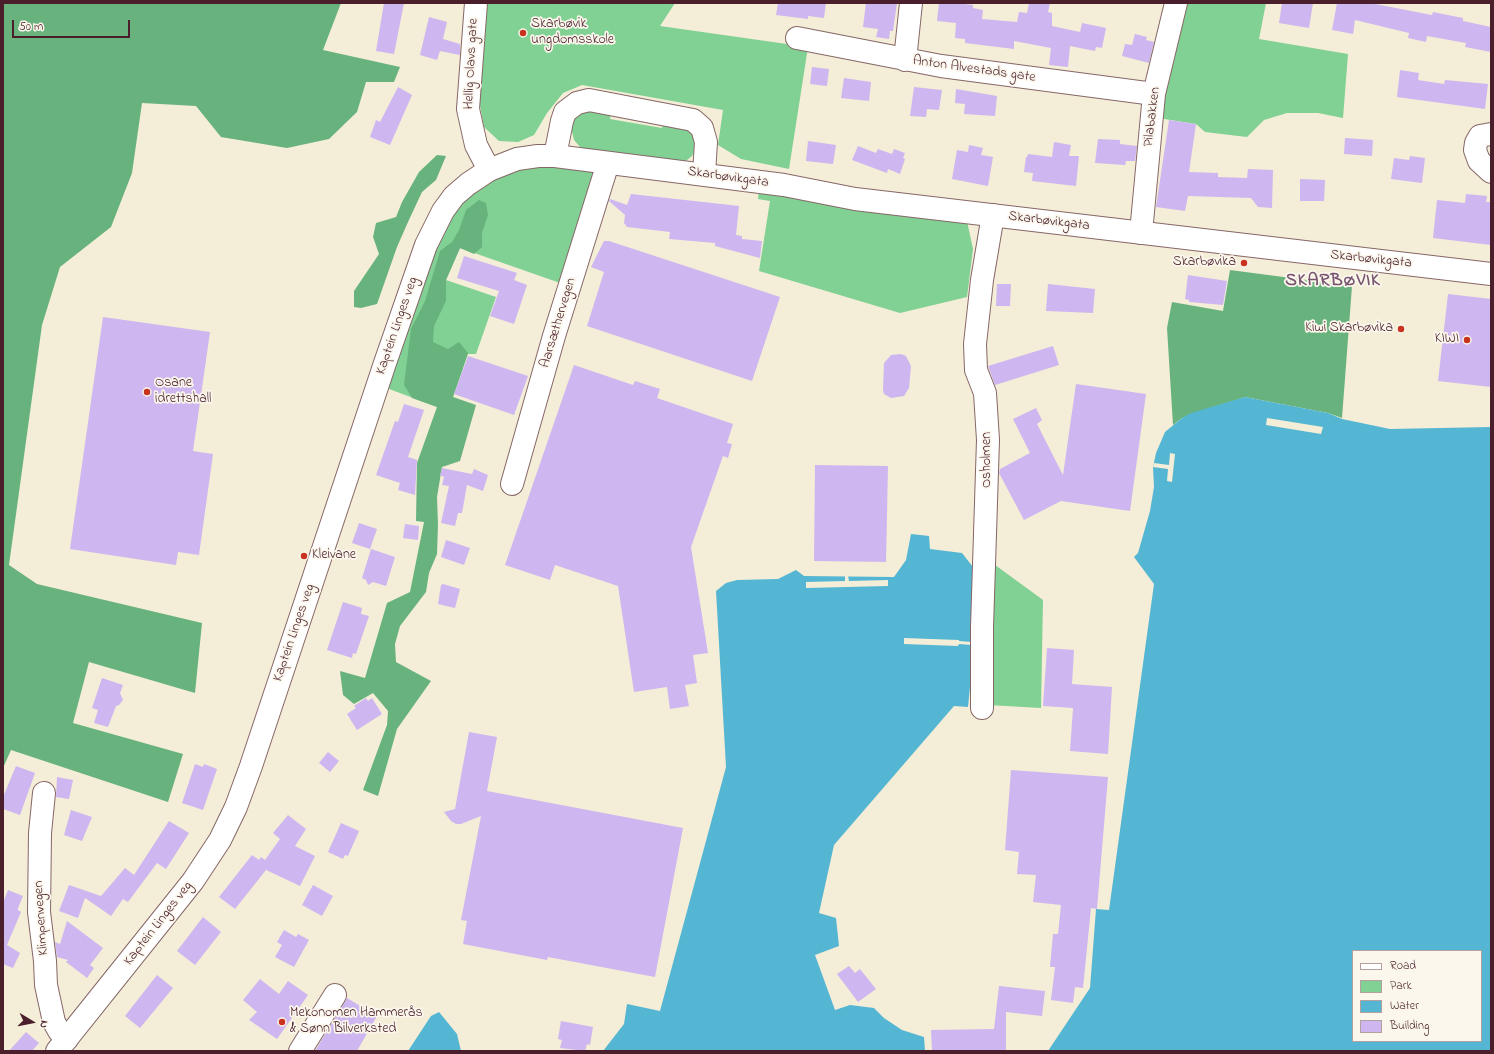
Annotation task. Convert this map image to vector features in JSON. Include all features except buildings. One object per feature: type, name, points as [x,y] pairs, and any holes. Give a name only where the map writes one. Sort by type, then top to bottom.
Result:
[{"type":"street","name":"Hellig Olavs gate","points":[[476,3],[468,109],[476,145],[489,170]]},
{"type":"street","points":[[905,60],[911,3]]},
{"type":"street","name":"Pilabakken","points":[[1141,233],[1154,94],[1176,3]]},
{"type":"street","name":"Anton Alvestads gate","points":[[796,38],[940,66],[1154,94]]},
{"type":"street","points":[[555,156],[565,112],[577,103],[589,100],[693,120],[702,128],[706,142],[704,174]]},
{"type":"street","points":[[1491,134],[1480,136],[1476,143],[1475,150],[1480,161],[1491,172]]},
{"type":"street","name":"Kaptein Linges veg","points":[[62,1045],[193,881],[220,840],[233,813],[251,766],[382,371],[426,245],[443,211],[454,196],[468,184],[489,170],[517,159],[555,156],[608,163]]},
{"type":"street","name":"Skarbøvikgata","points":[[608,163],[784,185],[855,199],[1491,274]]},
{"type":"street","name":"Aarsæthervegen","points":[[512,484],[554,336],[608,163]]},
{"type":"street","name":"Osholmen","points":[[982,708],[982,627],[988,440],[985,393],[976,370],[975,344],[982,280],[993,215]]},
{"type":"street","name":"Klimpenvegen","points":[[44,793],[40,833],[39,912],[46,985],[54,1022],[59,1031],[62,1045]]},
{"type":"street","points":[[300,1051],[335,995]]},
{"type":"green space","points":[[3,3],[341,3],[323,50],[400,67],[394,82],[366,82],[357,112],[329,139],[287,148],[221,137],[196,106],[142,103],[132,173],[111,227],[60,267],[42,325],[9,565],[37,584],[202,623],[195,693],[89,662],[73,723],[183,754],[168,802],[11,750],[3,768]]},
{"type":"green space","points":[[487,3],[675,3],[660,26],[808,47],[789,169],[741,159],[718,145],[723,110],[582,85],[563,93],[547,113],[534,135],[518,142],[499,141],[484,127],[479,100]]},
{"type":"green space","points":[[1184,3],[1266,3],[1259,39],[1348,54],[1343,118],[1318,113],[1287,113],[1264,120],[1247,137],[1205,132],[1196,124],[1158,118]]},
{"type":"green space","points":[[577,109],[612,110],[610,119],[662,128],[664,120],[692,128],[698,144],[692,156],[681,165],[581,148],[574,140],[571,127]]},
{"type":"green space","points":[[437,155],[446,156],[436,180],[422,192],[408,222],[397,247],[377,304],[361,308],[354,307],[354,291],[379,254],[373,237],[376,223],[396,217],[402,202],[419,172]]},
{"type":"green space","points":[[552,162],[598,169],[563,284],[460,248],[446,280],[496,297],[476,354],[468,354],[453,397],[437,407],[384,387],[448,214],[492,177],[518,167]]},
{"type":"green space","points":[[759,189],[967,221],[973,249],[967,297],[900,313],[759,271],[770,201],[758,199]]},
{"type":"green space","points":[[479,200],[486,203],[488,215],[482,233],[482,247],[474,254],[460,248],[446,280],[446,301],[434,326],[433,342],[448,349],[459,342],[468,353],[453,397],[476,405],[460,461],[442,467],[437,497],[437,554],[429,573],[426,592],[400,626],[395,644],[396,662],[431,681],[397,729],[378,796],[363,790],[387,725],[388,711],[373,693],[354,704],[343,695],[340,671],[365,678],[387,603],[410,592],[424,522],[416,521],[417,463],[437,407],[412,398],[404,385],[411,329],[425,301],[440,251],[452,242],[459,230],[466,210]]},
{"type":"green space","points":[[1230,270],[1352,286],[1342,418],[1328,413],[1245,397],[1182,418],[1173,425],[1167,328],[1172,302],[1223,311]]},
{"type":"green space","points":[[991,562],[1043,600],[1041,708],[988,705]]},
{"type":"water","points":[[1245,397],[1328,413],[1342,419],[1390,429],[1491,427],[1491,1051],[1048,1051],[1090,988],[1096,909],[1109,910],[1154,584],[1134,557],[1138,553],[1150,511],[1154,487],[1153,467],[1156,453],[1165,432],[1182,418],[1191,413]]},
{"type":"water","points":[[911,534],[929,536],[930,549],[962,553],[973,567],[971,677],[968,707],[954,706],[834,845],[819,913],[836,918],[839,946],[815,955],[835,1010],[850,1005],[874,1008],[884,1018],[902,1030],[924,1037],[925,1051],[603,1051],[624,1024],[627,1004],[660,1011],[726,767],[716,591],[726,583],[737,580],[778,579],[796,570],[804,576],[894,577],[906,560]]},
{"type":"water","points":[[439,1012],[457,1034],[461,1051],[408,1051],[431,1016]]},
{"type":"pier","points":[[1267,418],[1323,427],[1321,434],[1266,425]]},
{"type":"pier","points":[[1170,453],[1175,454],[1172,482],[1167,481],[1168,469],[1153,467],[1154,463],[1169,465]]},
{"type":"pier","points":[[845,576],[848,576],[849,581],[888,580],[888,586],[806,588],[806,582],[845,581]]},
{"type":"pier","points":[[904,638],[959,640],[971,642],[972,645],[959,644],[958,646],[904,644]]},
{"type":"place","name":"Skarbøvik ungdomsskole","points":[[523,33]]},
{"type":"place","name":"Skarbøvika","points":[[1244,263]]},
{"type":"place","name":"Kiwi Skarbøvika","points":[[1401,329]]},
{"type":"place","name":"KIWI","points":[[1467,340]]},
{"type":"place","name":"Osane idrettshall","points":[[147,392]]},
{"type":"place","name":"Kleivane","points":[[304,556]]},
{"type":"place","name":"Mekonomen Hammerås & Sønn Bilverksted","points":[[282,1022]]},
{"type":"district","name":"SKARBØVIK","points":[[1333,282]]}]
